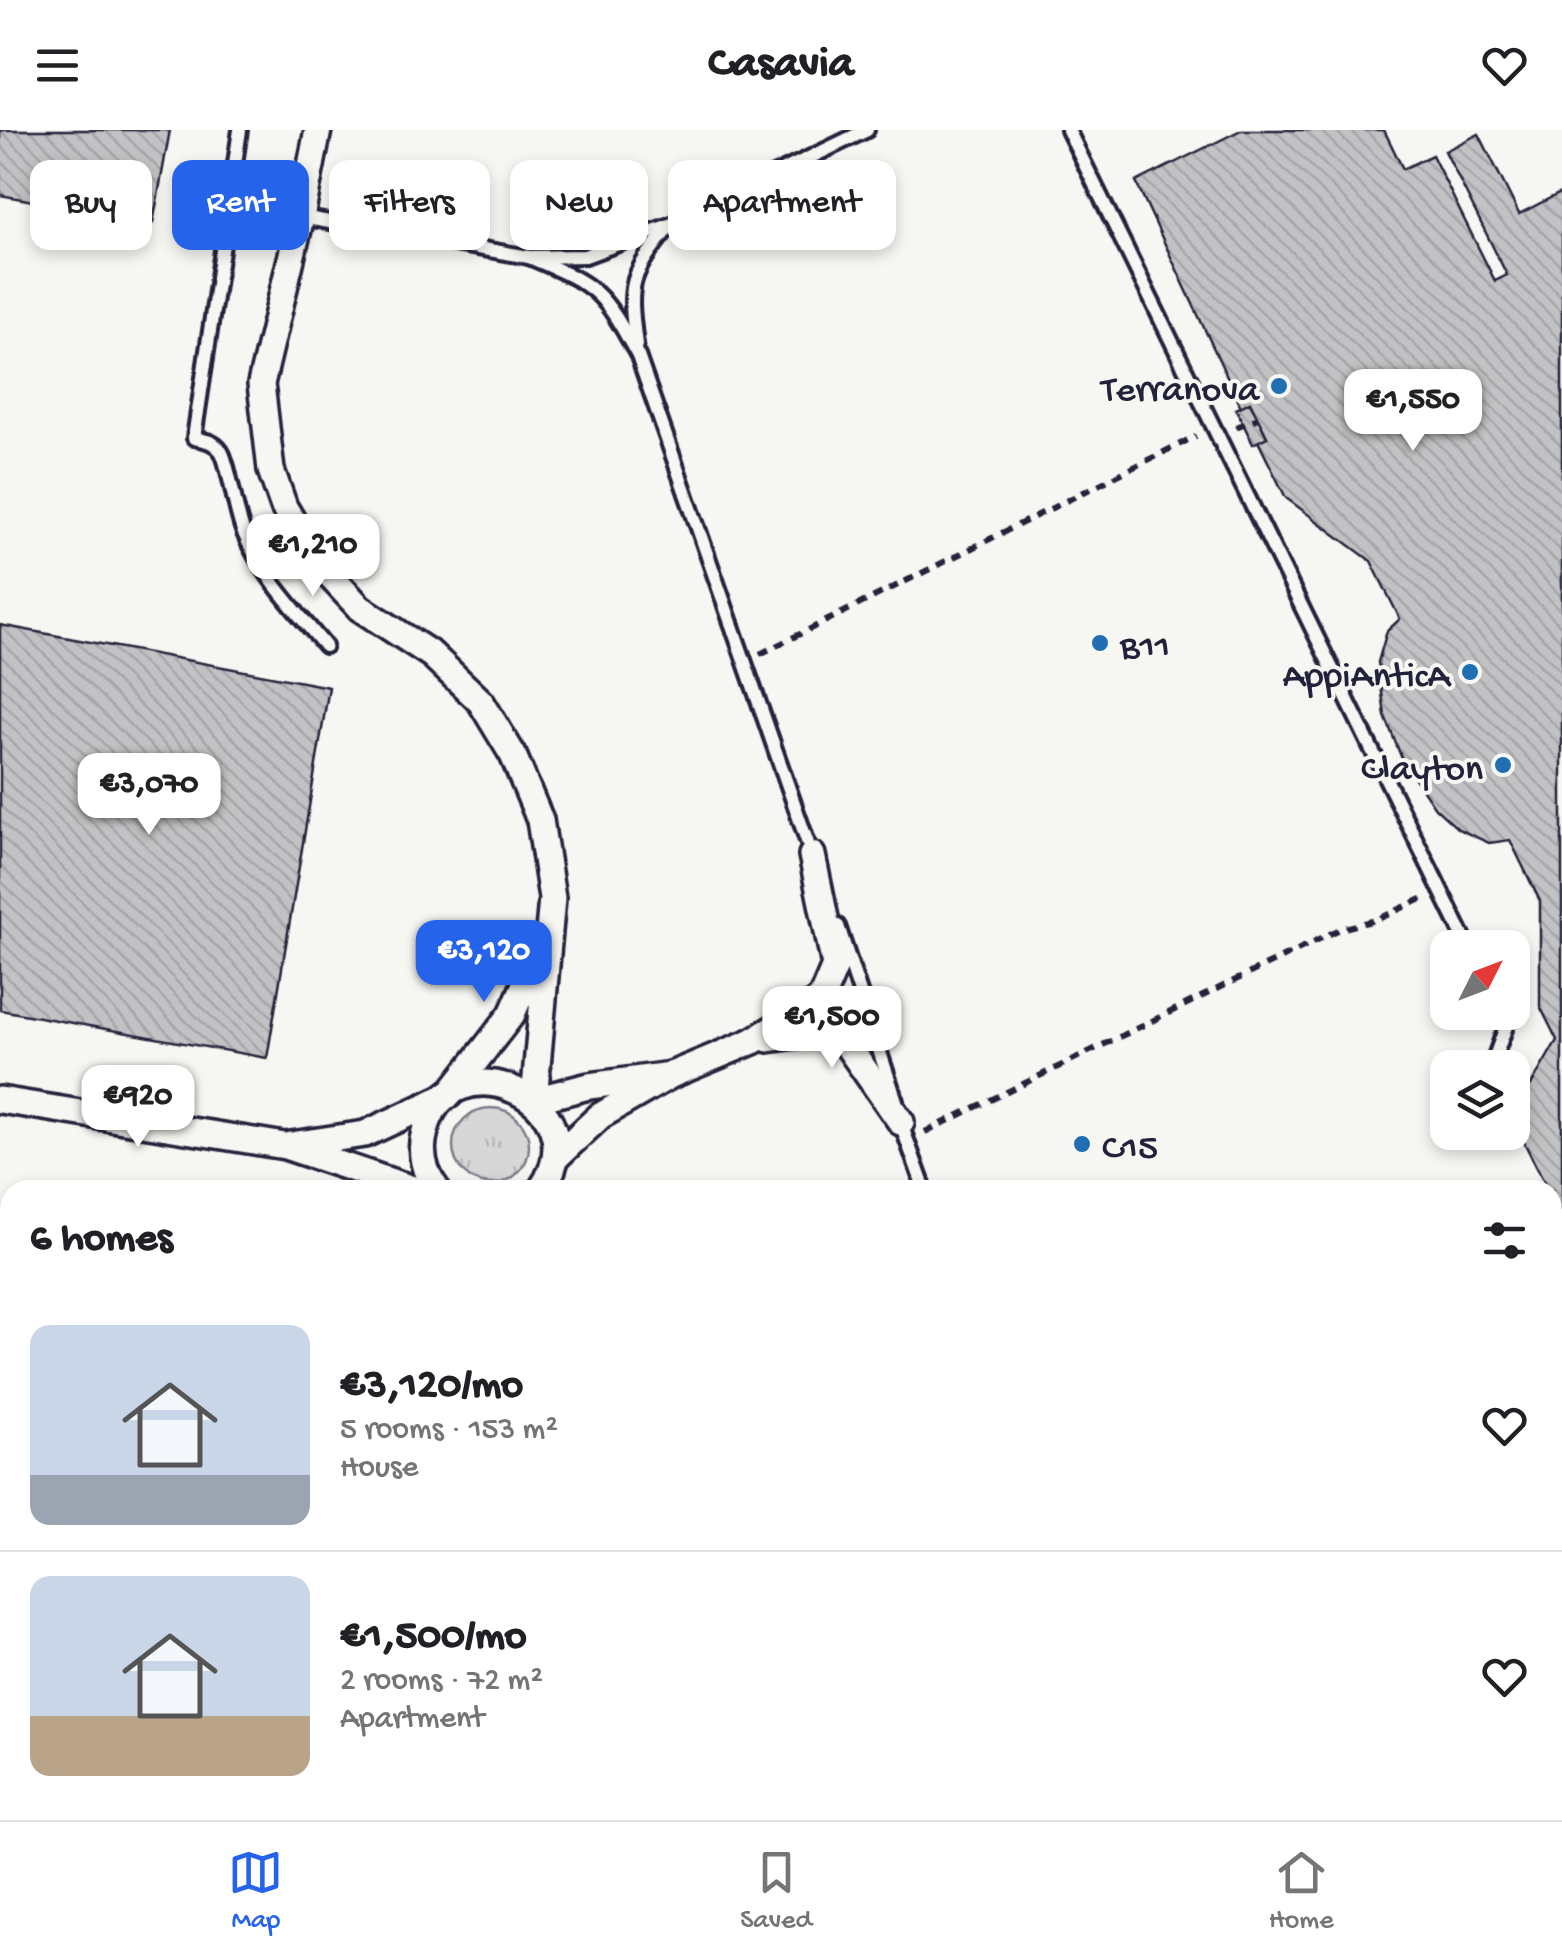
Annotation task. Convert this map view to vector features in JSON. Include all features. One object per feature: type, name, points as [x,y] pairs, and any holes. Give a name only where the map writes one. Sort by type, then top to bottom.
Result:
[{"type":"street","points":[[309,177],[318,130]]},
{"type":"street","points":[[293,250],[262,384],[271,470],[284,507],[316,562],[360,608],[432,655],[481,702],[513,755],[540,820],[552,898],[534,1100]]},
{"type":"street","points":[[554,1158],[600,1116],[671,1075],[753,1041],[822,999],[835,966],[812,855]]},
{"type":"street","points":[[431,1180],[424,1167],[425,1127],[435,1109],[512,1014],[548,931]]},
{"type":"street","points":[[753,1041],[815,1032],[844,1042],[904,1130]]},
{"type":"street","points":[[534,1100],[590,1086],[671,1075]]},
{"type":"street","points":[[285,1146],[365,1134],[470,1085],[493,1082],[515,1088],[534,1100],[547,1117],[554,1136],[554,1158],[545,1180]]},
{"type":"street","points":[[0,1100],[285,1146],[386,1180]]},
{"type":"lane","points":[[240,130],[194,438],[213,443],[222,453],[245,536],[286,598],[325,646]]},
{"type":"lane","points":[[805,160],[867,130]]},
{"type":"lane","points":[[1068,130],[1460,930]]},
{"type":"lane","points":[[309,219],[529,257],[585,256],[668,226]]},
{"type":"lane","points":[[638,356],[630,298],[639,265],[668,228]]},
{"type":"lane","points":[[529,257],[582,280],[610,304],[638,356],[866,1007],[922,1180]]},
{"type":"path","points":[[744,662],[1214,428],[1229,430],[1258,418]]},
{"type":"path","points":[[904,1130],[948,1123],[1340,929],[1376,920],[1440,891]]},
{"type":"green space","points":[[477,1111],[505,1111],[518,1119],[526,1132],[526,1160],[518,1173],[507,1180],[475,1180],[464,1173],[456,1160],[456,1132],[464,1119]]},
{"type":"building","points":[[0,130],[170,130],[153,223],[152,160],[30,160],[30,200],[0,195]]},
{"type":"building","name":"AppiAnticA","points":[[1241,130],[1384,130],[1403,169],[1432,155],[1495,281],[1507,275],[1445,151],[1479,134],[1519,214],[1562,192],[1562,1180],[1543,1180],[1528,1150],[1530,1087],[1557,1040],[1540,1006],[1540,901],[1510,840],[1489,843],[1458,829],[1435,808],[1402,759],[1385,716],[1378,662],[1387,631],[1400,619],[1371,561],[1286,498],[1258,441],[1267,437],[1250,402],[1241,407],[1136,182]]},
{"type":"building","points":[[1250,402],[1267,437],[1253,444],[1236,409]]},
{"type":"building","points":[[0,625],[329,687],[267,1058],[0,1010]]},
{"type":"place","name":"Terranova","points":[[1279,386]]},
{"type":"place","name":"B11","points":[[1100,643]]},
{"type":"place","name":"AppiAnticA","points":[[1470,672]]},
{"type":"place","name":"Clayton","points":[[1503,765]]},
{"type":"place","name":"C15","points":[[1082,1144]]}]
